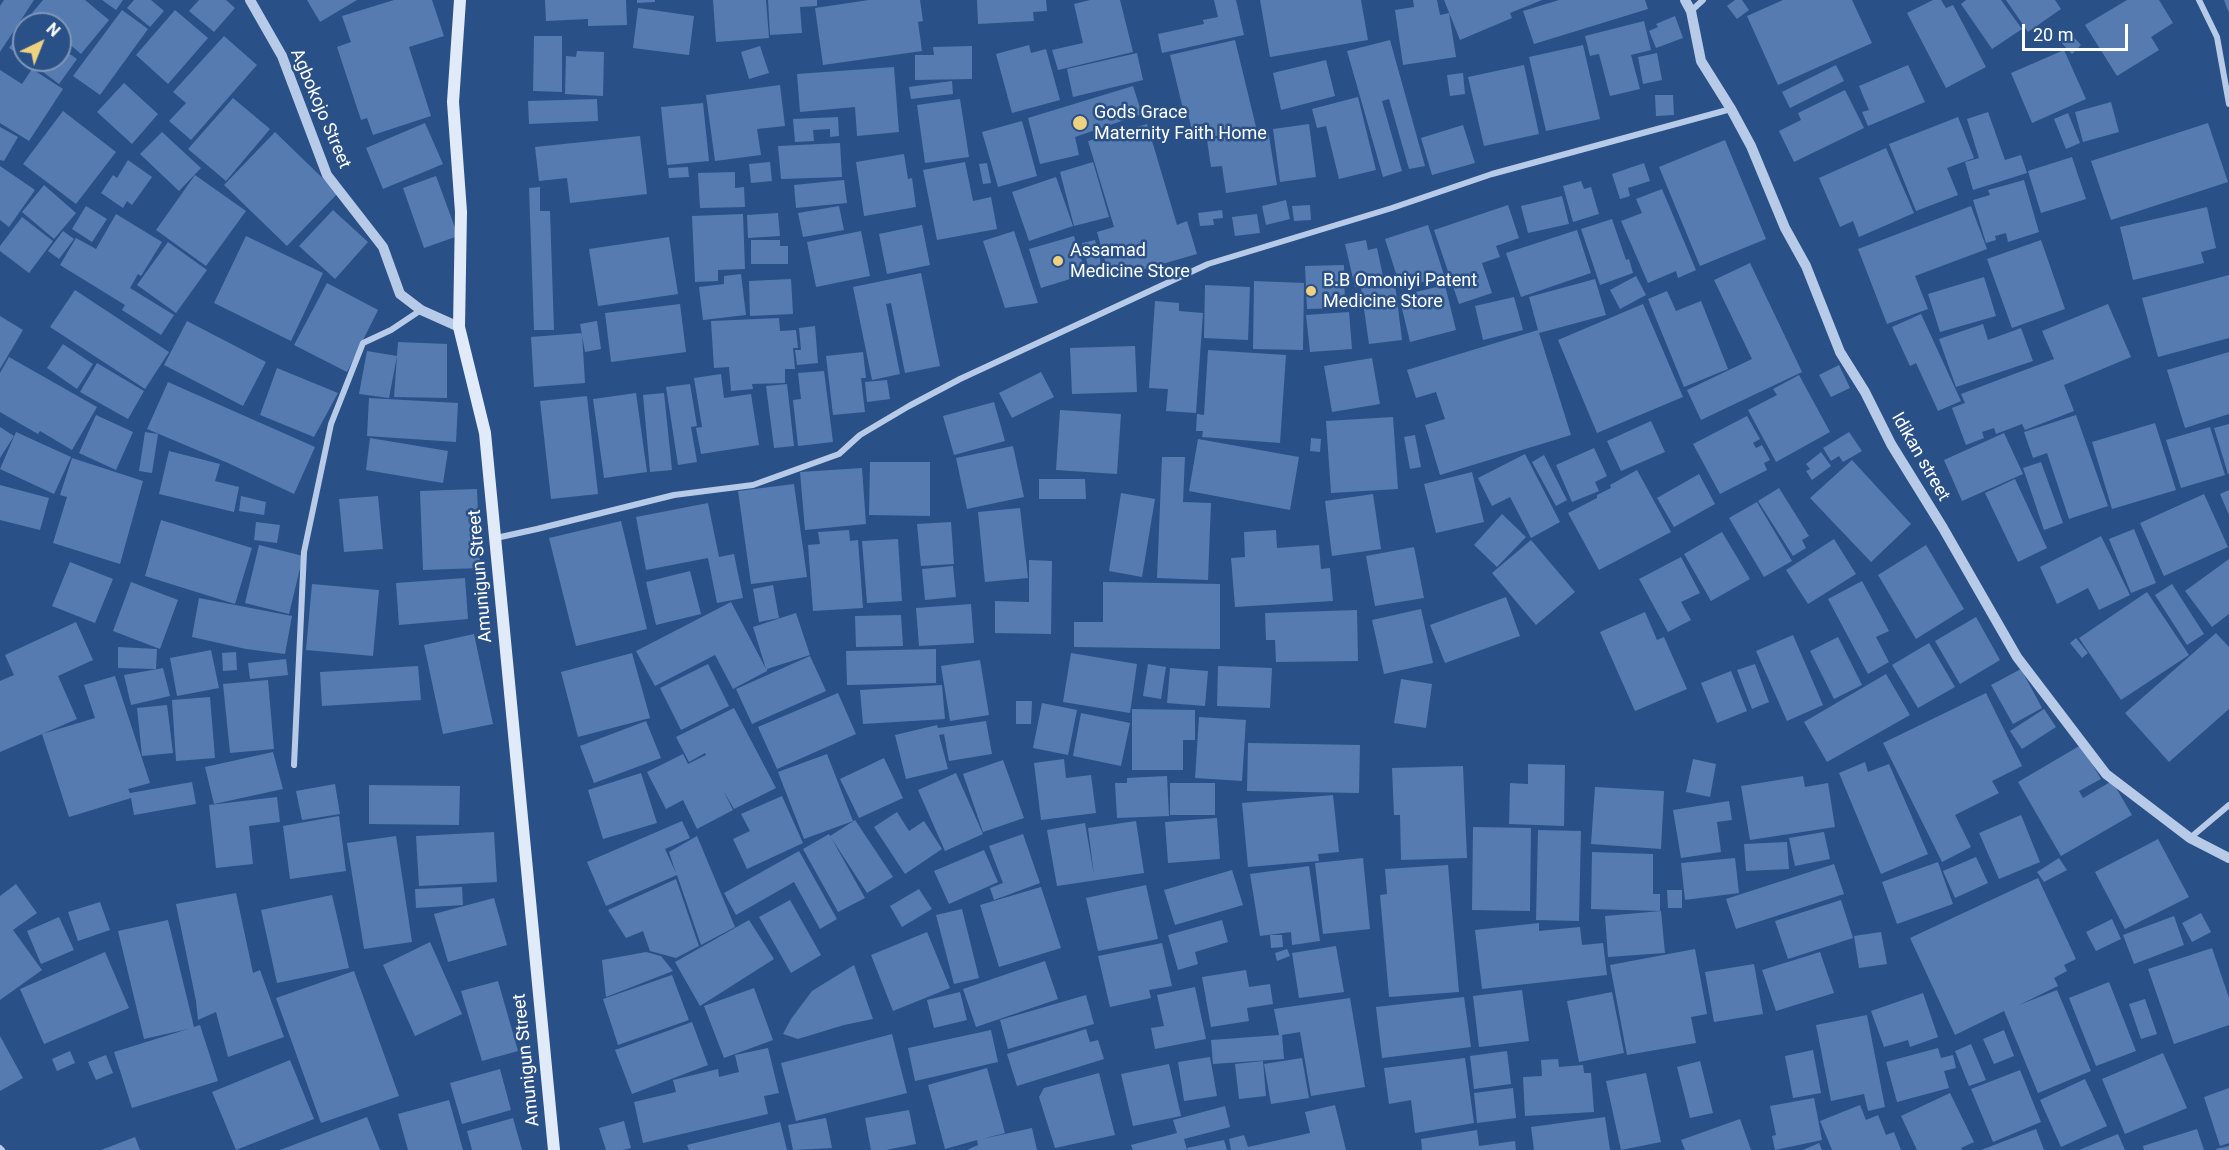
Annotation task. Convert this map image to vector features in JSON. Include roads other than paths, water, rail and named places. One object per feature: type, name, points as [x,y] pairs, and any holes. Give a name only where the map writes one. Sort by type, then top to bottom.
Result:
[{"type":"main road","name":"Amunigun Street","points":[[460,0],[453,102],[461,212],[459,327],[485,433],[554,1150]]},
{"type":"street","name":"Agbokojo Street","points":[[250,0],[282,56],[327,175],[383,247],[400,294],[421,310],[459,327]]},
{"type":"street","name":"Idikan street","points":[[1685,0],[1691,11],[1701,61],[1752,146],[1785,228],[1806,266],[1840,352],[2017,657],[2106,774],[2190,838],[2229,858]]},
{"type":"street","points":[[1691,11],[1703,0]]},
{"type":"street","points":[[2199,0],[2217,37],[2229,104]]},
{"type":"street","points":[[496,537],[674,495],[753,485],[840,454],[861,435],[960,379],[1208,264],[1491,174],[1731,109]]},
{"type":"street","points":[[294,765],[304,552],[331,424],[363,343],[391,330],[421,310]]},
{"type":"street","points":[[2190,838],[2229,805]]},
{"type":"place","name":"Gods Grace Maternity Faith Home","points":[[1080,123]]},
{"type":"place","name":"Assamad Medicine Store","points":[[1058,261]]},
{"type":"place","name":"B.B Omoniyi Patent Medicine Store","points":[[1311,291]]}]
